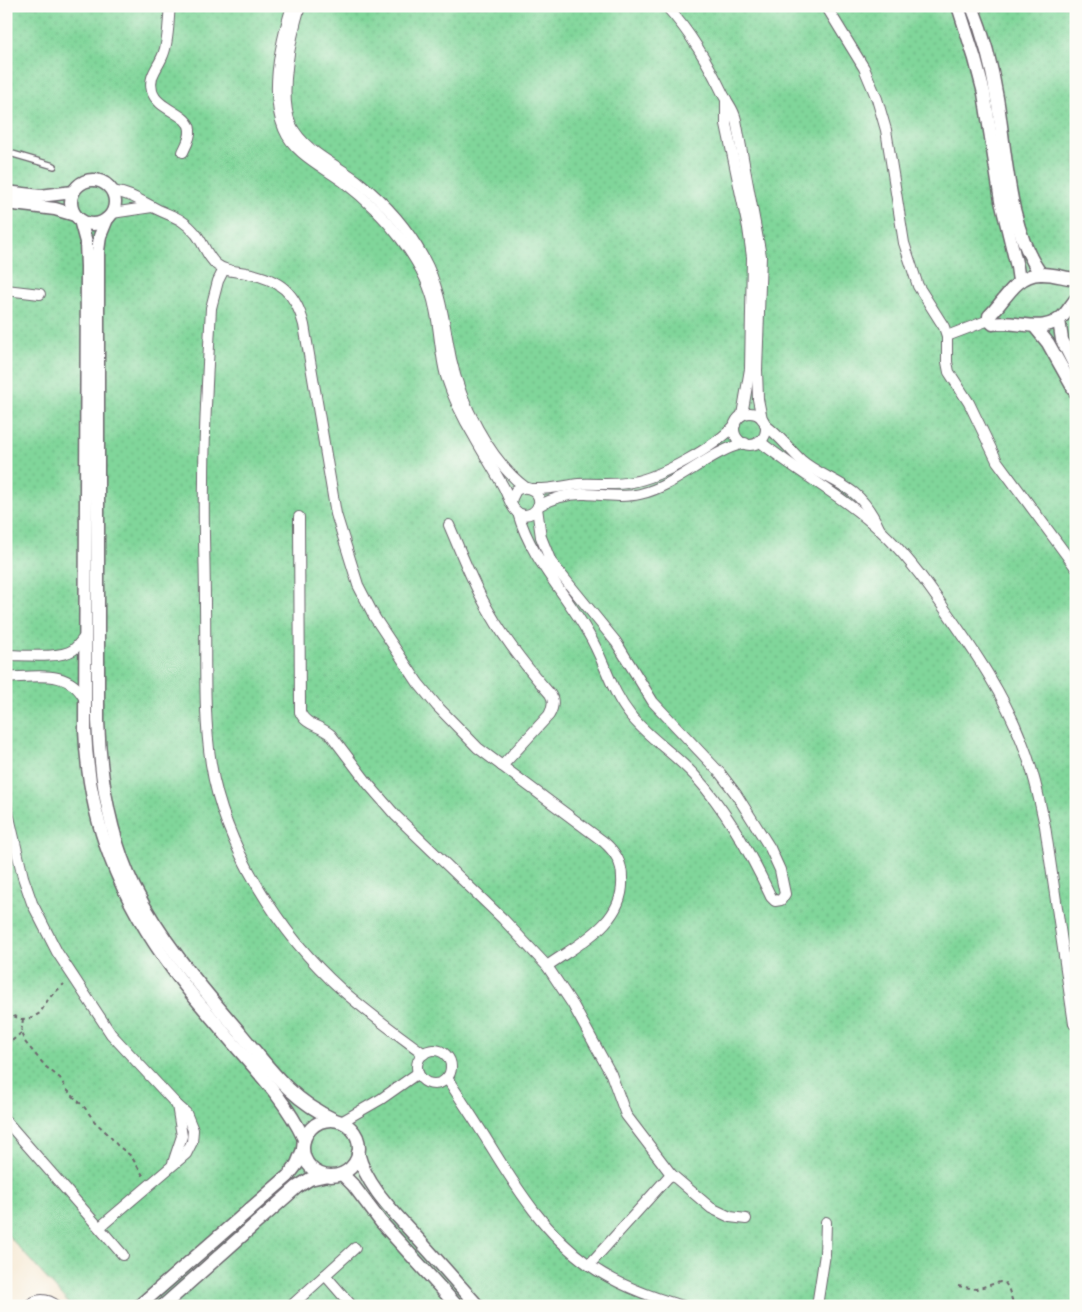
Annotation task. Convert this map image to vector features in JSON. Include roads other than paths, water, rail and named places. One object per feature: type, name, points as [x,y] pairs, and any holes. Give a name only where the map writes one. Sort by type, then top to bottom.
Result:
[{"type":"street","points":[[170,6],[166,46],[161,60],[153,72],[151,90],[157,100],[185,119],[189,125],[190,132],[183,152]]},
{"type":"street","points":[[292,6],[283,38],[278,73],[279,112],[284,130],[289,139],[303,154],[345,183],[372,207],[396,232],[416,260],[433,297],[442,360],[452,393],[467,425],[518,512],[525,535],[535,553],[588,631],[611,685],[620,700],[640,726],[683,763],[708,791],[736,830],[762,877],[771,898],[775,901],[781,900],[785,894],[776,859],[720,773],[652,702],[620,648],[556,569],[543,543],[537,507],[538,497],[529,488],[510,475],[498,460],[477,427],[462,397],[454,371],[439,294],[431,272],[417,246],[399,222],[372,194],[346,173],[308,147],[291,125],[286,99],[287,71],[293,32],[300,6]]},
{"type":"street","points":[[518,512],[530,514],[537,507],[554,499],[575,494],[620,496],[649,491],[669,483],[730,448],[745,444],[755,444],[765,434],[757,389],[754,356],[752,257],[748,228],[726,124],[726,99],[708,63],[666,6]]},
{"type":"street","points":[[826,6],[864,68],[877,99],[886,130],[899,219],[908,261],[918,286],[939,319],[947,336],[949,372],[968,403],[993,454],[1006,475],[1076,568]]},
{"type":"street","points":[[958,6],[984,93],[1000,193],[1019,281]]},
{"type":"street","points":[[972,6],[994,78],[1018,222],[1029,255],[1041,274]]},
{"type":"street","points":[[92,179],[104,182],[112,191],[115,202],[100,236],[98,251],[98,721],[100,765],[107,809],[119,849],[134,886],[153,920],[185,966],[286,1087],[310,1107],[352,1129],[359,1147],[353,1166],[342,1174],[329,1177],[323,1176],[311,1169],[304,1158],[303,1145],[288,1110],[164,958],[143,927],[122,887],[105,846],[94,806],[86,748],[87,267],[86,242],[71,204],[73,192],[81,183],[92,179]]},
{"type":"street","points":[[112,191],[130,195],[152,207],[169,213],[186,224],[198,237],[210,258],[224,269],[272,280],[283,286],[296,303],[304,325],[336,514],[358,585],[389,640],[418,683],[478,748],[614,851],[621,870],[623,888],[620,899],[609,920],[600,929],[547,966]]},
{"type":"street","points":[[6,192],[40,196],[73,192]]},
{"type":"street","points":[[6,204],[55,209],[90,224],[96,224],[110,216],[132,208],[152,207]]},
{"type":"street","points":[[224,269],[213,294],[211,308],[204,481],[207,724],[215,786],[230,830],[252,875],[273,910],[293,936],[323,972],[341,989],[424,1054]]},
{"type":"street","points":[[989,320],[989,316],[1019,281],[1025,277],[1041,274],[1076,278]]},
{"type":"street","points":[[6,290],[40,294]]},
{"type":"street","points":[[989,320],[993,324],[1010,322],[1035,327],[1048,325],[1059,320],[1076,299]]},
{"type":"street","points":[[947,336],[989,320]]},
{"type":"street","points":[[1059,320],[1062,340],[1076,368]]},
{"type":"street","points":[[1035,327],[1048,343],[1076,393]]},
{"type":"street","points":[[742,415],[754,356]]},
{"type":"street","points":[[745,444],[735,434],[736,421],[746,413],[755,414],[802,460],[836,488],[881,531],[917,572],[954,623],[991,681],[1008,711],[1022,742],[1045,826],[1074,1024]]},
{"type":"street","points":[[511,503],[516,490],[529,488],[549,489],[581,484],[616,484],[646,479],[668,470],[716,442],[735,425]]},
{"type":"street","points":[[759,442],[797,470],[836,488]]},
{"type":"street","points":[[299,517],[300,712],[302,716],[309,723],[331,735],[369,785],[396,816],[514,929],[547,966],[573,1006],[611,1074],[626,1115],[671,1174],[694,1196],[711,1208],[730,1216],[746,1219]]},
{"type":"street","points":[[449,525],[489,613],[518,656],[550,694],[553,701],[549,715],[502,766]]},
{"type":"street","points":[[6,655],[68,652],[78,645],[86,635]]},
{"type":"street","points":[[6,678],[58,677],[66,679],[78,688],[86,701]]},
{"type":"street","points":[[6,804],[15,847],[32,903],[52,944],[111,1034],[177,1105],[182,1136],[173,1164],[100,1227]]},
{"type":"street","points":[[434,1050],[444,1054],[450,1062],[447,1078],[432,1084],[424,1080],[418,1073],[418,1061],[424,1054],[434,1050]]},
{"type":"street","points":[[139,1306],[288,1176],[297,1164],[311,1128],[328,1120],[338,1121],[381,1099],[418,1073]]},
{"type":"street","points":[[447,1078],[507,1173],[539,1217],[566,1246],[589,1265],[634,1290],[683,1306]]},
{"type":"street","points":[[6,1121],[123,1255]]},
{"type":"street","points":[[358,1153],[363,1170],[393,1212],[478,1306]]},
{"type":"street","points":[[342,1174],[457,1306]]},
{"type":"street","points":[[589,1265],[671,1174]]},
{"type":"street","points":[[162,1306],[297,1188],[310,1179],[323,1176]]},
{"type":"street","points":[[817,1306],[825,1254],[826,1222]]},
{"type":"street","points":[[291,1306],[355,1248]]},
{"type":"street","points":[[325,1275],[352,1306]]},
{"type":"street","points":[[28,1306],[37,1300],[43,1300],[50,1301],[57,1306]]},
{"type":"lane","points":[[6,152],[54,166]]}]
